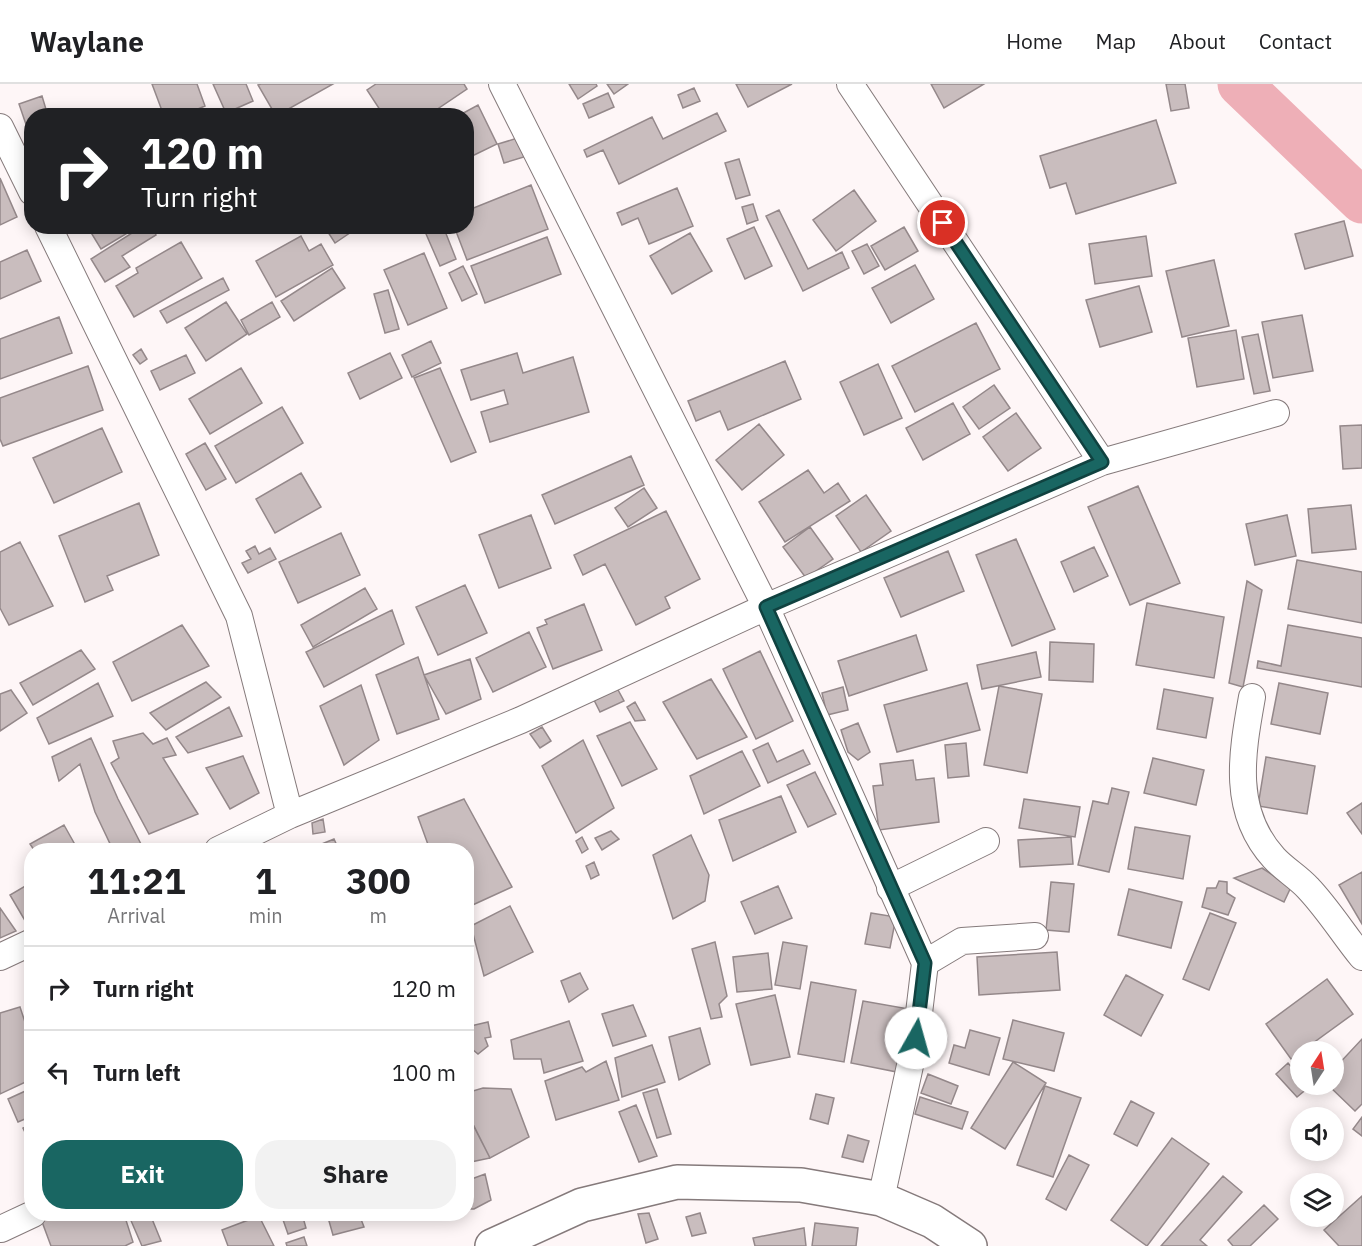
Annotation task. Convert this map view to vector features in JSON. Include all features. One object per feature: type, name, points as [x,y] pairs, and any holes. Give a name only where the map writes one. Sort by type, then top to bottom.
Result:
[{"type":"main road","points":[[492,1246],[582,1205],[677,1182],[801,1185],[881,1199],[932,1221],[970,1246]]},
{"type":"street","points":[[502,84],[766,607],[925,963],[916,1038],[881,1199]]},
{"type":"street","points":[[850,84],[1102,462]]},
{"type":"street","points":[[0,127],[24,176]]},
{"type":"street","points":[[52,234],[238,616],[290,815]]},
{"type":"street","points":[[232,843],[290,815],[521,720],[766,607],[1102,462],[1275,413]]},
{"type":"street","points":[[1252,697],[1242,753],[1243,796],[1252,824],[1273,857],[1308,888],[1362,957]]},
{"type":"street","points":[[890,888],[986,841]]},
{"type":"street","points":[[925,963],[962,941],[1035,936]]},
{"type":"street","points":[[0,957],[24,946]]},
{"type":"street","points":[[3,1234],[24,1220]]},
{"type":"building","points":[[152,84],[197,84],[205,106],[200,108],[161,108]]},
{"type":"building","points":[[213,84],[246,84],[253,101],[237,108],[224,108]]},
{"type":"building","points":[[333,84],[290,108],[271,108],[258,85]]},
{"type":"building","points":[[376,84],[464,84],[467,89],[439,108],[379,108],[367,90]]},
{"type":"building","points":[[569,84],[596,84],[597,86],[578,99]]},
{"type":"building","points":[[607,84],[628,84],[614,94]]},
{"type":"building","points":[[736,84],[792,84],[748,107]]},
{"type":"building","points":[[931,84],[984,84],[944,108]]},
{"type":"building","points":[[1166,84],[1185,84],[1189,108],[1171,111]]},
{"type":"building","points":[[694,88],[700,101],[683,108],[678,95]]},
{"type":"building","points":[[608,93],[614,107],[589,118],[583,104]]},
{"type":"building","points":[[42,96],[46,108],[24,108],[24,119],[19,104]]},
{"type":"building","points":[[478,105],[497,144],[474,155],[474,108]]},
{"type":"building","points":[[717,113],[726,131],[619,184],[603,150],[587,157],[584,150],[652,117],[663,139]]},
{"type":"building","points":[[1156,120],[1176,183],[1076,214],[1066,183],[1050,188],[1040,156]]},
{"type":"building","points":[[521,137],[527,156],[504,163],[498,144]]},
{"type":"building","points":[[739,159],[750,195],[736,199],[725,163]]},
{"type":"building","points":[[0,178],[17,217],[0,225]]},
{"type":"building","points":[[531,185],[548,229],[467,260],[457,234],[474,234],[474,208]]},
{"type":"building","points":[[677,188],[693,226],[649,244],[638,218],[622,225],[617,213]]},
{"type":"building","points":[[854,190],[876,221],[836,251],[813,220]]},
{"type":"building","points":[[753,204],[758,220],[747,224],[742,207]]},
{"type":"building","points":[[779,210],[808,269],[842,252],[849,268],[803,291],[766,216]]},
{"type":"building","points":[[1344,221],[1353,256],[1305,269],[1295,234]]},
{"type":"building","points":[[754,227],[772,266],[745,279],[727,239]]},
{"type":"building","points":[[904,227],[918,251],[885,270],[871,246]]},
{"type":"building","points":[[690,233],[712,271],[672,294],[650,256]]},
{"type":"building","points":[[92,234],[126,234],[101,249]]},
{"type":"building","points":[[130,234],[156,235],[122,256],[130,267],[105,282],[91,259]]},
{"type":"building","points":[[329,234],[348,234],[335,243]]},
{"type":"building","points":[[426,234],[446,234],[456,259],[440,266]]},
{"type":"building","points":[[301,236],[309,251],[321,244],[333,265],[276,297],[256,261]]},
{"type":"building","points":[[1146,236],[1152,276],[1095,284],[1089,244]]},
{"type":"building","points":[[547,237],[561,274],[485,303],[471,266]]},
{"type":"building","points":[[181,242],[202,278],[134,317],[116,286],[138,273],[136,268]]},
{"type":"building","points":[[867,244],[879,266],[864,274],[852,251]]},
{"type":"building","points":[[27,250],[41,281],[0,299],[0,262]]},
{"type":"building","points":[[424,253],[447,308],[408,325],[384,270]]},
{"type":"building","points":[[1214,260],[1229,326],[1182,337],[1166,271]]},
{"type":"building","points":[[915,265],[934,299],[891,323],[872,288]]},
{"type":"building","points":[[463,266],[477,294],[462,301],[449,273]]},
{"type":"building","points":[[332,268],[345,288],[294,321],[281,301]]},
{"type":"building","points":[[223,278],[229,290],[167,323],[160,311]]},
{"type":"building","points":[[1139,286],[1152,332],[1100,347],[1086,300]]},
{"type":"building","points":[[388,290],[399,329],[385,333],[374,294]]},
{"type":"building","points":[[226,302],[247,334],[206,361],[185,328]]},
{"type":"building","points":[[272,302],[280,317],[249,335],[241,320]]},
{"type":"building","points":[[1302,315],[1313,371],[1273,378],[1262,322]]},
{"type":"building","points":[[59,317],[72,353],[0,379],[0,339]]},
{"type":"building","points":[[976,323],[1000,369],[915,412],[892,366]]},
{"type":"building","points":[[1236,330],[1244,379],[1197,387],[1188,338]]},
{"type":"building","points":[[1258,334],[1270,391],[1254,394],[1242,337]]},
{"type":"building","points":[[431,341],[441,363],[412,377],[402,355]]},
{"type":"building","points":[[141,349],[147,359],[140,364],[133,355]]},
{"type":"building","points":[[390,353],[402,378],[360,399],[348,373]]},
{"type":"building","points":[[517,353],[523,373],[573,357],[589,412],[490,442],[481,412],[508,404],[504,390],[471,400],[461,370]]},
{"type":"building","points":[[186,355],[195,373],[160,390],[151,371]]},
{"type":"building","points":[[785,361],[801,399],[728,430],[720,411],[696,421],[688,401]]},
{"type":"building","points":[[878,364],[902,418],[864,435],[840,382]]},
{"type":"building","points":[[88,366],[103,410],[3,446],[0,439],[0,398]]},
{"type":"building","points":[[241,368],[262,403],[210,434],[189,399]]},
{"type":"building","points":[[440,368],[476,452],[451,462],[414,378]]},
{"type":"building","points":[[994,385],[1010,408],[979,429],[963,407]]},
{"type":"building","points":[[953,403],[970,434],[923,460],[906,428]]},
{"type":"building","points":[[282,407],[303,443],[236,483],[215,446]]},
{"type":"building","points":[[1016,413],[1041,448],[1008,471],[983,437]]},
{"type":"building","points":[[759,424],[784,455],[742,490],[716,460]]},
{"type":"building","points":[[1362,425],[1362,468],[1343,469],[1340,426]]},
{"type":"building","points":[[102,428],[122,472],[54,503],[33,458]]},
{"type":"building","points":[[205,443],[226,479],[206,490],[186,454]]},
{"type":"building","points":[[631,456],[644,485],[555,524],[542,495]]},
{"type":"building","points":[[808,470],[824,493],[838,483],[850,501],[785,542],[759,502]]},
{"type":"building","points":[[301,473],[321,507],[275,533],[256,499]]},
{"type":"building","points":[[1138,486],[1180,583],[1130,605],[1088,507]]},
{"type":"building","points":[[644,488],[657,508],[628,527],[615,508]]},
{"type":"building","points":[[866,495],[891,531],[861,552],[836,516]]},
{"type":"building","points":[[139,503],[159,555],[107,576],[113,590],[85,602],[59,536]]},
{"type":"building","points":[[1351,505],[1356,549],[1312,553],[1308,509]]},
{"type":"building","points":[[666,511],[700,579],[665,597],[670,608],[636,625],[605,564],[583,575],[574,555]]},
{"type":"building","points":[[531,515],[551,568],[499,588],[479,535]]},
{"type":"building","points":[[1287,515],[1296,556],[1255,565],[1246,524]]},
{"type":"building","points":[[810,527],[833,559],[806,578],[783,547]]},
{"type":"building","points":[[341,533],[360,575],[298,603],[279,562]]},
{"type":"building","points":[[1016,539],[1055,629],[1012,646],[976,555]]},
{"type":"building","points":[[20,542],[53,606],[9,625],[0,608],[0,552]]},
{"type":"building","points":[[255,546],[259,554],[270,548],[276,559],[248,573],[242,563],[251,559],[246,551]]},
{"type":"building","points":[[1094,547],[1108,576],[1074,592],[1061,562]]},
{"type":"building","points":[[948,551],[964,591],[901,617],[884,578]]},
{"type":"building","points":[[1297,560],[1362,572],[1362,623],[1288,609]]},
{"type":"building","points":[[1247,581],[1262,590],[1243,687],[1229,683]]},
{"type":"building","points":[[465,585],[487,633],[438,655],[416,607]]},
{"type":"building","points":[[365,588],[377,609],[313,647],[301,625]]},
{"type":"building","points":[[1147,603],[1224,617],[1214,678],[1136,665]]},
{"type":"building","points":[[584,604],[602,650],[553,669],[537,628],[547,624],[545,620]]},
{"type":"building","points":[[392,610],[404,644],[324,687],[306,652]]},
{"type":"building","points":[[182,625],[209,666],[132,701],[113,662]]},
{"type":"building","points":[[1288,625],[1362,638],[1362,687],[1257,668],[1258,661],[1281,666]]},
{"type":"building","points":[[529,632],[546,667],[493,692],[476,658]]},
{"type":"building","points":[[916,635],[927,670],[849,696],[838,661]]},
{"type":"building","points":[[1050,642],[1094,644],[1093,682],[1049,680]]},
{"type":"building","points":[[81,650],[95,669],[33,705],[20,683]]},
{"type":"building","points":[[760,651],[793,721],[756,739],[723,669]]},
{"type":"building","points":[[1036,652],[1041,677],[982,689],[977,665]]},
{"type":"building","points":[[418,657],[439,719],[397,734],[376,675]]},
{"type":"building","points":[[470,659],[481,699],[446,714],[424,675]]},
{"type":"building","points":[[711,679],[747,737],[697,759],[663,702]]},
{"type":"building","points":[[206,682],[221,697],[166,730],[150,713]]},
{"type":"building","points":[[98,683],[113,716],[49,744],[37,718]]},
{"type":"building","points":[[967,683],[980,730],[897,752],[884,705]]},
{"type":"building","points":[[1279,683],[1328,693],[1320,734],[1271,724]]},
{"type":"building","points":[[361,685],[379,740],[344,765],[320,706]]},
{"type":"building","points":[[999,686],[1042,694],[1027,773],[984,765]]},
{"type":"building","points":[[843,687],[848,710],[827,715],[822,693]]},
{"type":"building","points":[[617,688],[624,701],[600,712],[594,700]]},
{"type":"building","points":[[1164,689],[1213,698],[1206,738],[1157,729]]},
{"type":"building","points":[[11,690],[27,713],[0,731],[0,694]]},
{"type":"building","points":[[635,702],[645,720],[635,721],[627,707]]},
{"type":"building","points":[[229,707],[242,736],[188,753],[176,737]]},
{"type":"building","points":[[630,722],[657,769],[622,786],[597,736]]},
{"type":"building","points":[[858,723],[870,752],[858,760],[848,752],[841,730]]},
{"type":"building","points":[[542,727],[551,741],[540,748],[530,734]]},
{"type":"building","points":[[143,733],[153,744],[167,738],[176,755],[163,758],[198,814],[149,834],[111,763],[119,758],[113,741]]},
{"type":"building","points":[[91,738],[140,843],[110,843],[95,812],[80,764],[59,781],[52,757]]},
{"type":"building","points":[[583,740],[614,808],[576,833],[542,766]]},
{"type":"building","points":[[768,743],[777,762],[803,750],[810,764],[768,783],[753,750]]},
{"type":"building","points":[[966,743],[969,776],[948,778],[945,745]]},
{"type":"building","points":[[742,751],[760,786],[704,814],[690,776]]},
{"type":"building","points":[[243,756],[259,793],[230,809],[206,768]]},
{"type":"building","points":[[1266,757],[1315,766],[1307,814],[1258,806]]},
{"type":"building","points":[[1153,758],[1204,770],[1196,805],[1144,793]]},
{"type":"building","points":[[913,760],[916,780],[934,778],[939,822],[879,830],[873,786],[883,785],[880,764]]},
{"type":"building","points":[[815,772],[836,814],[808,827],[787,785]]},
{"type":"building","points":[[1112,788],[1129,792],[1109,872],[1078,865],[1093,801],[1108,804]]},
{"type":"building","points":[[781,796],[796,832],[733,861],[719,820]]},
{"type":"building","points":[[464,799],[512,887],[474,904],[474,843],[427,843],[418,817]]},
{"type":"building","points":[[1024,799],[1080,807],[1075,837],[1019,828]]},
{"type":"building","points":[[1362,803],[1362,834],[1347,813]]},
{"type":"building","points":[[323,819],[325,832],[313,834],[312,823]]},
{"type":"building","points":[[64,825],[74,843],[32,843]]},
{"type":"building","points":[[1135,827],[1190,836],[1183,879],[1128,869]]},
{"type":"building","points":[[611,831],[619,839],[602,850],[595,838]]},
{"type":"building","points":[[691,835],[709,875],[705,901],[673,919],[653,855]]},
{"type":"building","points":[[582,837],[588,849],[582,853],[576,841]]},
{"type":"building","points":[[1071,837],[1073,864],[1020,867],[1018,840]]},
{"type":"building","points":[[334,839],[336,843],[324,843]]},
{"type":"building","points":[[594,862],[599,875],[591,879],[586,866]]},
{"type":"building","points":[[1262,868],[1291,887],[1284,902],[1234,878]]},
{"type":"building","points":[[1362,872],[1362,924],[1339,885]]},
{"type":"building","points":[[1219,881],[1227,882],[1227,893],[1235,898],[1228,915],[1202,907],[1207,888],[1216,888]]},
{"type":"building","points":[[1051,882],[1074,884],[1069,932],[1046,930]]},
{"type":"building","points":[[778,886],[792,918],[755,934],[741,902]]},
{"type":"building","points":[[24,887],[24,919],[10,895]]},
{"type":"building","points":[[1129,889],[1182,902],[1171,948],[1118,935]]},
{"type":"building","points":[[510,906],[533,952],[484,976],[474,938],[474,924]]},
{"type":"building","points":[[0,908],[16,931],[0,938]]},
{"type":"building","points":[[871,913],[896,917],[890,948],[865,944]]},
{"type":"building","points":[[1210,913],[1236,923],[1209,990],[1183,979]]},
{"type":"building","points":[[715,942],[727,996],[719,1004],[722,1017],[711,1019],[692,949]]},
{"type":"building","points":[[783,942],[807,946],[800,989],[775,985]]},
{"type":"building","points":[[1057,952],[1060,990],[979,995],[977,957]]},
{"type":"building","points":[[768,953],[772,989],[737,992],[733,957]]},
{"type":"building","points":[[580,973],[588,989],[569,1002],[561,981]]},
{"type":"building","points":[[1126,975],[1163,995],[1141,1036],[1104,1015]]},
{"type":"building","points":[[1327,979],[1353,1014],[1316,1041],[1290,1041],[1290,1058],[1266,1024]]},
{"type":"building","points":[[811,982],[856,990],[844,1062],[798,1054]]},
{"type":"building","points":[[775,995],[790,1057],[751,1065],[736,1004]]},
{"type":"building","points":[[863,1001],[909,1009],[897,1072],[851,1063]]},
{"type":"building","points":[[633,1005],[646,1036],[613,1046],[602,1014]]},
{"type":"building","points":[[20,1007],[24,1019],[24,1083],[0,1094],[0,1013]]},
{"type":"building","points":[[1013,1020],[1064,1033],[1054,1071],[1003,1059]]},
{"type":"building","points":[[569,1021],[583,1061],[544,1073],[541,1059],[514,1059],[511,1040]]},
{"type":"building","points":[[488,1022],[491,1037],[485,1038],[488,1046],[478,1054],[474,1051],[474,1025]]},
{"type":"building","points":[[700,1028],[710,1064],[679,1080],[669,1037]]},
{"type":"building","points":[[970,1030],[1000,1038],[989,1075],[949,1063],[954,1045],[965,1048]]},
{"type":"building","points":[[1362,1039],[1362,1104],[1355,1111],[1338,1095],[1344,1095],[1344,1058]]},
{"type":"building","points":[[652,1045],[665,1082],[622,1097],[615,1058]]},
{"type":"building","points":[[606,1061],[619,1100],[556,1120],[545,1081],[582,1067],[586,1072]]},
{"type":"building","points":[[1013,1062],[1046,1083],[1005,1149],[971,1128]]},
{"type":"building","points":[[1288,1063],[1290,1065],[1290,1089],[1276,1074]]},
{"type":"building","points":[[928,1074],[958,1086],[951,1104],[921,1093]]},
{"type":"building","points":[[1045,1086],[1081,1098],[1053,1177],[1017,1165]]},
{"type":"building","points":[[483,1088],[511,1089],[529,1137],[490,1158],[474,1127],[474,1091]]},
{"type":"building","points":[[657,1089],[671,1134],[657,1138],[643,1093]]},
{"type":"building","points":[[24,1092],[24,1119],[18,1122],[8,1099]]},
{"type":"building","points":[[816,1094],[834,1098],[828,1124],[810,1119]]},
{"type":"building","points":[[920,1097],[968,1112],[962,1129],[915,1114]]},
{"type":"building","points":[[1131,1101],[1154,1113],[1137,1146],[1114,1134]]},
{"type":"building","points":[[636,1105],[657,1156],[639,1162],[619,1112]]},
{"type":"building","points":[[1362,1117],[1362,1136],[1353,1129]]},
{"type":"building","points":[[474,1126],[490,1158],[474,1161]]},
{"type":"building","points":[[848,1135],[869,1141],[863,1162],[842,1157]]},
{"type":"building","points":[[1172,1138],[1209,1164],[1147,1246],[1111,1220]]},
{"type":"building","points":[[1069,1155],[1089,1165],[1066,1210],[1046,1199]]},
{"type":"building","points":[[485,1174],[491,1200],[474,1209],[474,1178]]},
{"type":"building","points":[[1223,1176],[1242,1192],[1200,1240],[1207,1246],[1161,1246]]},
{"type":"building","points":[[1362,1196],[1362,1246],[1339,1246],[1324,1230],[1327,1227],[1344,1227],[1344,1212]]},
{"type":"building","points":[[1264,1205],[1278,1219],[1250,1246],[1233,1246],[1228,1240]]},
{"type":"building","points":[[649,1213],[658,1239],[646,1243],[638,1214]]},
{"type":"building","points":[[700,1213],[706,1233],[692,1236],[686,1217]]},
{"type":"building","points":[[42,1221],[126,1221],[133,1242],[125,1246],[51,1246]]},
{"type":"building","points":[[131,1221],[153,1221],[161,1241],[142,1246]]},
{"type":"building","points":[[246,1221],[262,1221],[274,1246],[228,1246],[222,1230]]},
{"type":"building","points":[[283,1221],[304,1221],[306,1228],[288,1234]]},
{"type":"building","points":[[329,1221],[362,1221],[364,1227],[333,1235]]},
{"type":"building","points":[[815,1223],[858,1228],[856,1246],[812,1246]]},
{"type":"building","points":[[804,1228],[806,1246],[755,1246],[753,1238]]},
{"type":"building","points":[[304,1237],[307,1246],[287,1246],[286,1243]]},
{"type":"waterway","points":[[1240,84],[1362,201]]},
{"type":"route","points":[[916,1038],[925,963],[766,607],[1102,462],[943,223]]}]
